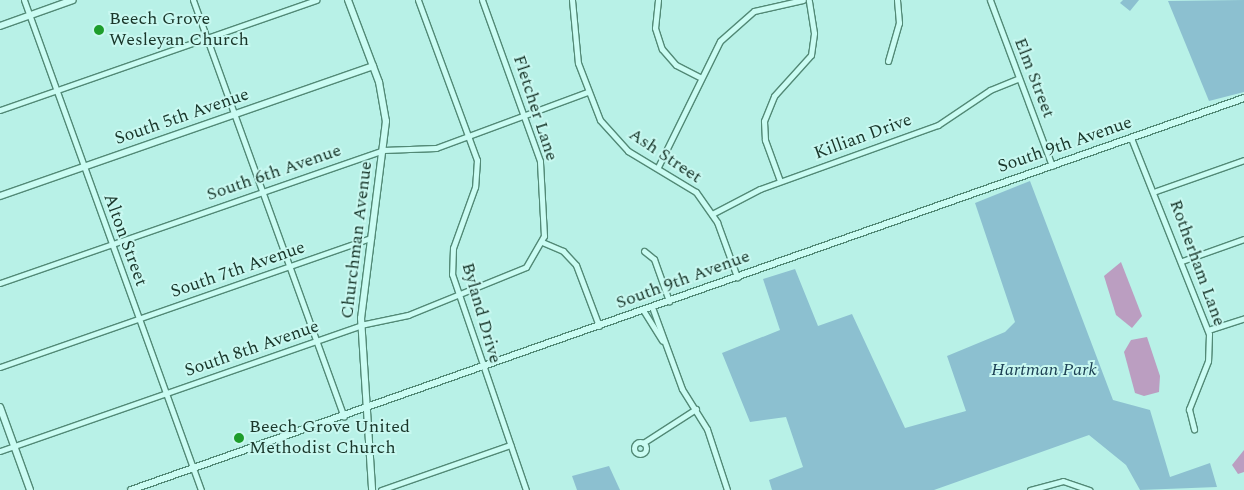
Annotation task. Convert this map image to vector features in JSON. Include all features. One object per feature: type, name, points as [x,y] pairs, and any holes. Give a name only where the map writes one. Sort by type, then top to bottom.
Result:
[{"type":"street","name":"Alton Street","points":[[24,0],[201,490]]},
{"type":"street","points":[[0,26],[73,0]]},
{"type":"street","points":[[193,0],[344,416]]},
{"type":"street","points":[[0,110],[316,0]]},
{"type":"street","name":"Churchman Avenue","points":[[348,0],[373,66],[384,104],[383,150],[361,325],[372,490]]},
{"type":"street","name":"Byland Drive","points":[[418,0],[470,136],[477,180],[451,257],[459,296],[526,490]]},
{"type":"street","name":"Fletcher Lane","points":[[482,0],[526,116],[544,180],[542,242]]},
{"type":"street","name":"Ash Street","points":[[572,0],[575,51],[587,92],[612,136],[696,192],[712,214],[737,277]]},
{"type":"street","points":[[658,0],[655,28],[662,49],[676,65],[701,78]]},
{"type":"street","points":[[658,167],[720,41],[736,22],[761,8],[803,0]]},
{"type":"street","points":[[780,181],[765,140],[764,121],[772,100],[811,56],[814,33],[810,0]]},
{"type":"street","points":[[888,61],[899,23],[897,0]]},
{"type":"street","name":"Elm Street","points":[[990,0],[1052,166]]},
{"type":"street","name":"South 5th Avenue","points":[[0,196],[373,66]]},
{"type":"street","name":"Killian Drive","points":[[712,214],[780,181],[938,124],[990,90],[1019,78]]},
{"type":"street","name":"South 6th Avenue","points":[[0,283],[383,150],[424,151],[526,116],[587,92]]},
{"type":"street","name":"South 9th Avenue","points":[[131,490],[1244,98]]},
{"type":"street","name":"Rotherham Lane","points":[[1131,138],[1156,191],[1208,330],[1210,352],[1189,409],[1194,428]]},
{"type":"street","points":[[1156,191],[1244,160]]},
{"type":"street","name":"South 7th Avenue","points":[[0,367],[371,238]]},
{"type":"street","points":[[1182,260],[1244,238]]},
{"type":"street","points":[[542,242],[563,251],[576,266],[599,326]]},
{"type":"street","name":"South 8th Avenue","points":[[0,452],[361,325],[403,317],[459,296],[520,271],[542,242]]},
{"type":"street","points":[[644,251],[654,259],[669,301]]},
{"type":"street","points":[[652,307],[663,341]]},
{"type":"street","points":[[643,310],[663,341],[707,429],[727,489]]},
{"type":"street","points":[[1208,330],[1244,318]]},
{"type":"street","points":[[0,407],[30,490]]},
{"type":"street","points":[[643,443],[696,409]]},
{"type":"street","points":[[381,490],[510,445]]},
{"type":"street","points":[[1030,490],[1063,481],[1089,490]]},
{"type":"green space","points":[[1123,0],[1139,0],[1130,11],[1120,3]]},
{"type":"green space","points":[[1244,0],[1244,92],[1209,101],[1168,1]]},
{"type":"green space","name":"Hartman Park","points":[[1030,181],[1113,400],[1150,410],[1170,477],[1210,463],[1217,487],[1140,490],[1126,465],[1089,435],[934,490],[772,490],[769,480],[803,467],[786,417],[750,422],[722,353],[780,330],[763,279],[795,269],[818,326],[852,314],[905,428],[966,411],[947,356],[1005,332],[1015,322],[975,203]]},
{"type":"green space","points":[[609,466],[620,490],[577,490],[572,476]]},
{"type":"shaded area","points":[[1121,262],[1142,316],[1132,328],[1116,315],[1104,276]]},
{"type":"shaded area","points":[[1147,337],[1160,376],[1159,392],[1144,396],[1135,393],[1124,352],[1131,340]]},
{"type":"shaded area","points":[[1244,450],[1244,472],[1238,474],[1232,465]]},
{"type":"place","name":"Beech Grove Wesleyan Church","points":[[99,30]]},
{"type":"place","name":"Beech Grove United Methodist Church","points":[[239,438]]}]
